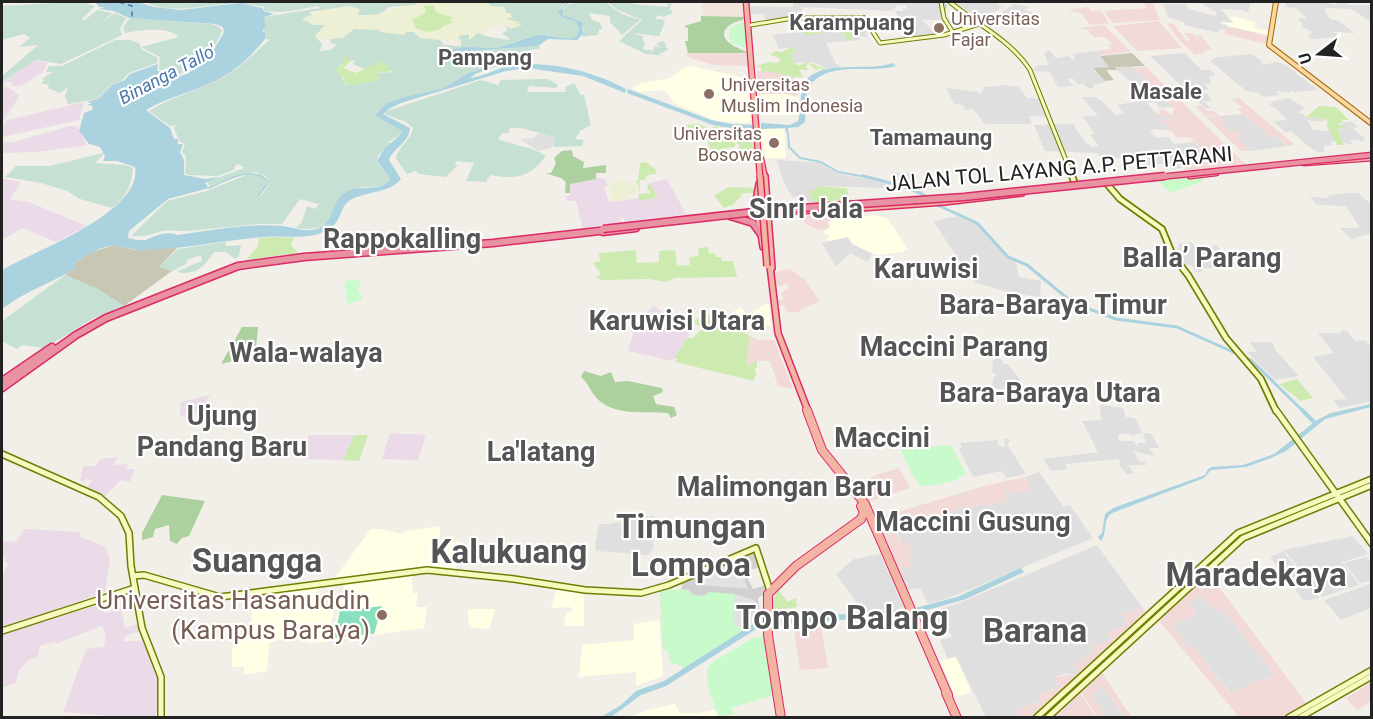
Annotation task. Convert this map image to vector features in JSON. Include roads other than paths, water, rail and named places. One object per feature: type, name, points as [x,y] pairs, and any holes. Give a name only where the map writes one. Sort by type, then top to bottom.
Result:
[{"type":"highway","points":[[747,2],[759,145],[761,213],[769,266],[773,317],[781,348],[821,455],[860,503],[864,512],[861,519],[775,586],[766,623],[781,717]]},
{"type":"highway","points":[[748,10],[753,73]]},
{"type":"highway","points":[[1304,163],[1358,156]]},
{"type":"highway","points":[[1202,173],[1313,160],[1371,156]]},
{"type":"highway","points":[[306,255],[534,238],[770,209],[917,204],[1058,187],[1371,156]]},
{"type":"highway","name":"JALAN TOL LAYANG A.P. PETTARANI","points":[[554,236],[757,212],[976,197],[1313,160],[1371,156]]},
{"type":"highway","name":"JALAN TOL LAYANG A.P. PETTARANI","points":[[554,236],[603,228],[772,210],[1027,191],[1371,156]]},
{"type":"highway","points":[[760,161],[756,201],[769,274]]},
{"type":"highway","points":[[760,161],[770,209],[768,219],[769,274]]},
{"type":"highway","points":[[769,228],[772,218],[791,212],[991,197],[1166,175],[1192,174]]},
{"type":"highway","points":[[1106,182],[1166,175]]},
{"type":"highway","points":[[931,201],[1047,189]]},
{"type":"highway","points":[[843,207],[1009,195]]},
{"type":"highway","points":[[756,201],[761,205],[767,201]]},
{"type":"highway","points":[[856,205],[890,205]]},
{"type":"highway","points":[[770,209],[791,212]]},
{"type":"highway","points":[[758,212],[768,219]]},
{"type":"highway","points":[[76,333],[131,307],[217,273],[250,264],[554,236],[732,214],[753,223],[761,234]]},
{"type":"highway","points":[[2,386],[76,333],[122,308],[215,271],[248,262],[389,246]]},
{"type":"highway","points":[[781,348],[825,455],[862,500],[912,611],[929,651],[930,660],[957,717]]},
{"type":"highway","points":[[861,519],[872,522]]},
{"type":"main road","points":[[941,2],[947,23],[953,31]]},
{"type":"main road","points":[[950,2],[1019,53],[1027,64],[1075,184]]},
{"type":"main road","points":[[1277,3],[1269,45],[1371,123]]},
{"type":"main road","points":[[751,26],[795,18],[864,18],[880,43],[943,35],[980,25],[991,31]]},
{"type":"main road","points":[[1027,191],[1106,182],[1120,199],[1163,232],[1173,256],[1188,274],[1204,304],[1261,379],[1276,411],[1371,544]]},
{"type":"main road","points":[[1163,232],[1170,232]]},
{"type":"main road","points":[[2,454],[99,497],[121,516],[129,533],[134,582],[145,639],[160,675],[162,717]]},
{"type":"main road","points":[[1336,496],[1371,479]]},
{"type":"main road","points":[[1036,717],[1190,581],[1243,538],[1305,508],[1371,485]]},
{"type":"main road","points":[[2,631],[134,582],[144,575],[220,597],[427,570],[514,579],[585,590],[641,593],[669,585],[756,548],[767,581],[775,586]]},
{"type":"main road","points":[[1047,717],[1190,581]]},
{"type":"main road","points":[[1288,717],[1371,670]]},
{"type":"main road","points":[[1299,717],[1371,676]]},
{"type":"water","name":"Binanga Tallo'","points":[[91,2],[138,2],[154,7],[181,10],[240,3],[262,8],[274,14],[264,17],[266,27],[262,31],[265,33],[265,39],[236,68],[215,81],[146,110],[170,128],[174,139],[178,139],[178,144],[183,144],[180,152],[184,160],[184,175],[205,179],[219,177],[205,183],[209,188],[168,199],[129,231],[128,238],[138,240],[146,240],[166,233],[178,235],[243,226],[270,225],[306,230],[319,228],[328,221],[338,200],[346,192],[357,188],[379,186],[389,181],[389,177],[377,161],[384,149],[402,131],[376,116],[375,114],[387,103],[444,88],[468,73],[494,65],[490,62],[459,66],[443,61],[442,58],[453,49],[499,47],[539,35],[576,37],[579,29],[576,22],[562,17],[558,12],[567,2],[570,2],[562,9],[563,15],[582,22],[583,34],[577,40],[548,39],[538,46],[458,52],[450,54],[447,59],[461,63],[488,58],[501,61],[499,65],[470,78],[510,66],[555,66],[585,72],[626,89],[625,93],[583,76],[527,68],[506,71],[401,103],[383,114],[410,128],[407,138],[389,160],[401,179],[391,187],[352,199],[345,206],[335,224],[324,232],[310,236],[252,238],[160,249],[105,247],[73,264],[77,267],[68,273],[20,297],[2,309],[2,270],[84,229],[122,200],[133,184],[135,167],[117,161],[103,161],[105,156],[100,147],[89,144],[79,131],[84,113],[92,110],[93,106],[87,105],[92,103],[86,102],[98,99],[112,85],[125,80],[130,74],[158,64],[157,71],[164,71],[172,78],[197,68],[215,48],[224,32],[223,27],[215,24],[129,18],[114,11],[99,9],[105,7],[99,7],[96,3]]},
{"type":"water","points":[[892,63],[896,66],[842,70],[831,72],[813,82],[808,81],[812,83],[807,92],[805,122],[798,127],[788,128],[788,136],[785,128],[761,129],[761,123],[790,125],[798,121],[802,89],[808,79],[817,72],[842,67],[870,67]]},
{"type":"water","points":[[628,89],[711,120],[755,125],[755,128],[736,129],[713,125],[627,93]]},
{"type":"water","points":[[1371,404],[1371,407],[1325,419],[1286,451],[1271,458],[1246,467],[1211,470],[1204,478],[1112,513],[1107,519],[1101,541],[1098,537],[1102,533],[1105,514],[1113,508],[1205,475],[1212,467],[1243,465],[1274,454],[1317,420],[1331,413]]},
{"type":"water","points":[[1021,568],[1024,572],[966,599],[917,613],[915,608],[957,597]]},
{"type":"water","points":[[906,609],[908,615],[771,625],[770,620]]},
{"type":"water","points":[[761,621],[761,626],[666,686],[641,695],[611,717],[601,717],[621,705],[636,691],[664,681]]},
{"type":"waterway","points":[[942,2],[946,6],[944,13]]},
{"type":"waterway","points":[[788,133],[789,147],[800,158],[821,162],[838,172],[869,177]]},
{"type":"waterway","points":[[209,188],[240,175],[255,174],[269,182],[259,195]]},
{"type":"waterway","points":[[863,176],[869,177]]},
{"type":"waterway","points":[[869,177],[907,188],[928,198]]},
{"type":"waterway","points":[[933,203],[977,223],[1008,257],[1027,265],[1073,303],[1116,319],[1177,327],[1251,360],[1303,411]]},
{"type":"waterway","points":[[1303,411],[1316,424]]},
{"type":"place","name":"Universitas Fajar","points":[[939,28]]},
{"type":"place","name":"Universitas Muslim Indonesia","points":[[709,94]]},
{"type":"place","name":"Universitas Bosowa","points":[[774,143]]},
{"type":"place","name":"Universitas Hasanuddin (Kampus Baraya)","points":[[382,615]]},
{"type":"district","name":"Karampuang","points":[[852,22]]},
{"type":"district","name":"Pampang","points":[[485,57]]},
{"type":"district","name":"Masale","points":[[1166,91]]},
{"type":"district","name":"Tamamaung","points":[[931,137]]},
{"type":"district","name":"Sinri Jala","points":[[806,209]]},
{"type":"district","name":"Rappokalling","points":[[402,239]]},
{"type":"district","name":"Ballaʼ Parang","points":[[1202,258]]},
{"type":"district","name":"Karuwisi","points":[[926,269]]},
{"type":"district","name":"Bara-Baraya Timur","points":[[1053,305]]},
{"type":"district","name":"Karuwisi Utara","points":[[677,321]]},
{"type":"district","name":"Maccini Parang","points":[[954,347]]},
{"type":"district","name":"Wala-walaya","points":[[306,353]]},
{"type":"district","name":"Bara-Baraya Utara","points":[[1050,393]]},
{"type":"district","name":"Ujung Pandang Baru","points":[[222,432]]},
{"type":"district","name":"Maccini","points":[[882,438]]},
{"type":"district","name":"La'latang","points":[[541,452]]},
{"type":"district","name":"Malimongan Baru","points":[[784,487]]},
{"type":"district","name":"Maccini Gusung","points":[[973,522]]},
{"type":"district","name":"Timungan Lompoa","points":[[691,545]]},
{"type":"district","name":"Kalukuang","points":[[509,551]]},
{"type":"district","name":"Suangga","points":[[257,560]]},
{"type":"district","name":"Maradekaya","points":[[1256,574]]},
{"type":"district","name":"Tompo Balang","points":[[842,617]]},
{"type":"district","name":"Barana","points":[[1035,630]]}]
